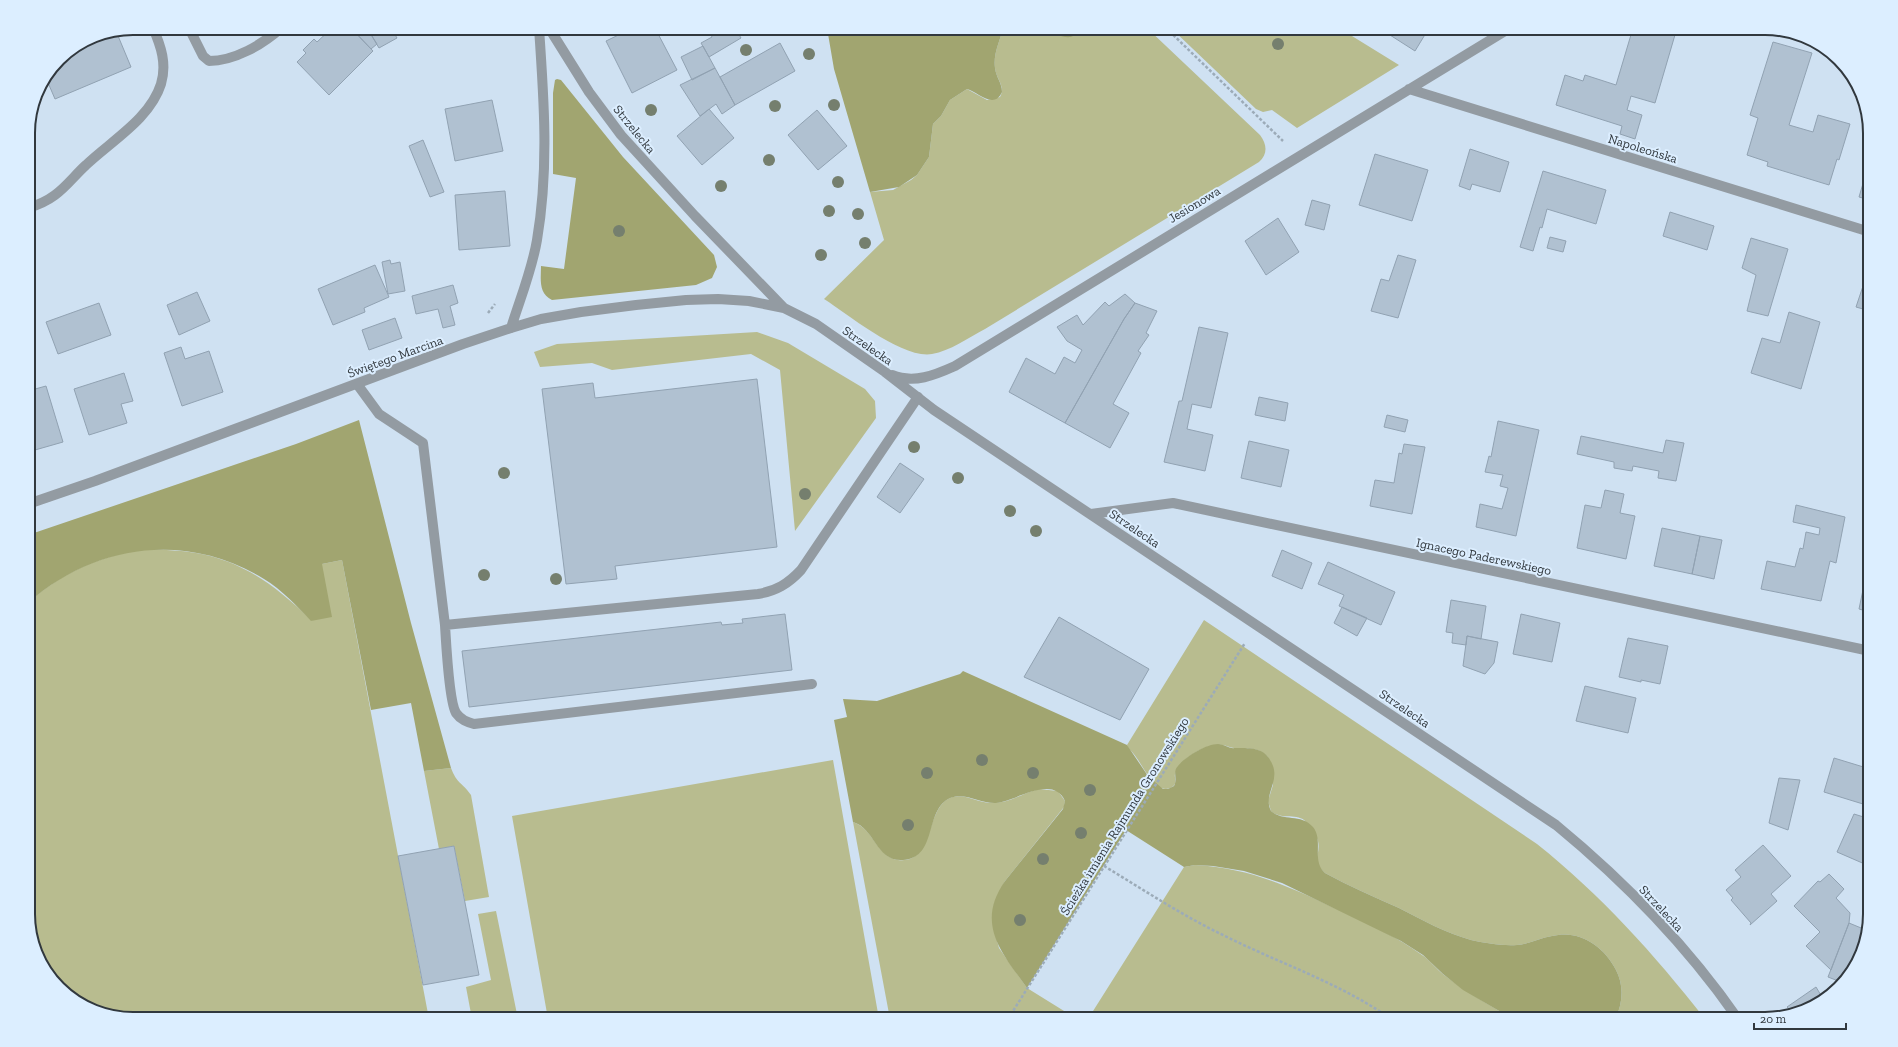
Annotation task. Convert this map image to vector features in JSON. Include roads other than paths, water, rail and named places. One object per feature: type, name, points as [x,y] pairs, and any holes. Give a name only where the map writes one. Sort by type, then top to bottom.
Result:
[{"type":"street","points":[[35,206],[45,202],[55,195],[136,121],[155,99],[162,83],[164,64],[155,35]]},
{"type":"street","points":[[192,35],[203,56],[209,61],[221,61],[235,57],[272,35]]},
{"type":"street","points":[[511,328],[528,276],[536,242],[542,204],[545,126],[539,35]]},
{"type":"street","name":"Strzelecka","points":[[553,35],[589,92],[621,135],[695,216],[784,308],[816,324],[918,397],[1091,514],[1532,808],[1577,842],[1624,886],[1690,958],[1732,1012]]},
{"type":"street","name":"Jesionowa","points":[[885,372],[897,377],[921,378],[955,366],[1498,35]]},
{"type":"street","name":"Napoleońska","points":[[1409,89],[1863,230]]},
{"type":"street","name":"Świętego Marcina","points":[[35,502],[95,481],[477,339],[541,319],[581,312],[686,300],[718,299],[749,301],[784,308]]},
{"type":"street","points":[[357,384],[379,414],[423,444],[452,700],[456,713],[464,720],[474,724],[812,684]]},
{"type":"street","points":[[444,625],[758,594],[770,592],[782,587],[801,570],[918,397]]},
{"type":"street","name":"Ignacego Paderewskiego","points":[[1091,514],[1173,503],[1863,650]]}]
